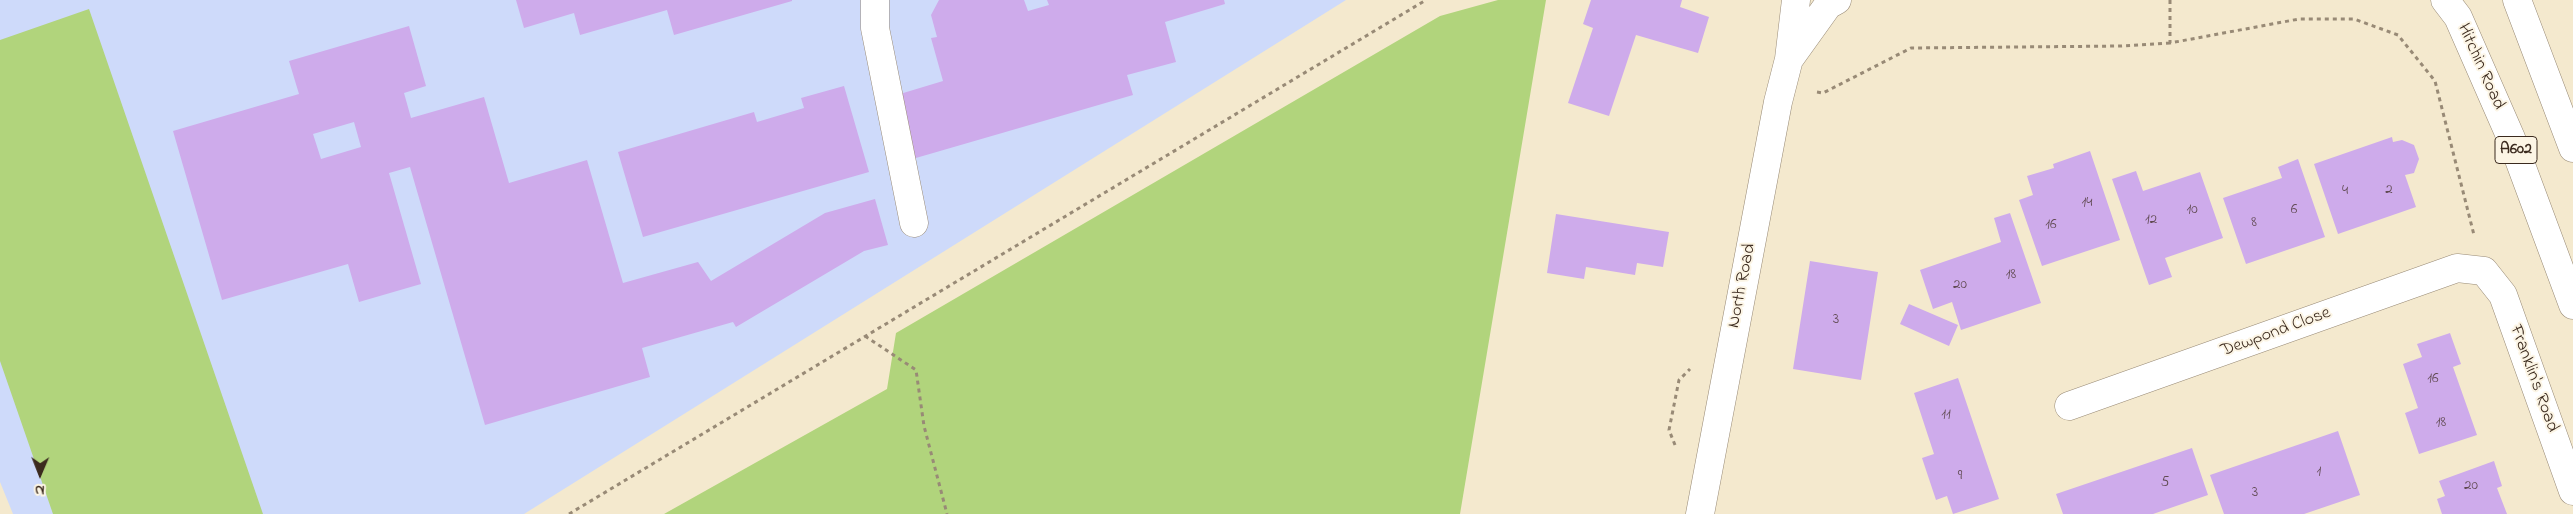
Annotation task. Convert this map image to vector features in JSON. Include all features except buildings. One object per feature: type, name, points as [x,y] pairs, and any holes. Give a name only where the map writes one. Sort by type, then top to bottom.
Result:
[{"type":"main road","points":[[875,0],[875,28],[914,223]]},
{"type":"main road","name":"North Road","points":[[1700,514],[1778,102],[1789,59],[1796,0]]},
{"type":"main road","name":"North Road","points":[[1789,59],[1828,5],[1837,0]]},
{"type":"main road","name":"Hitchin Road","points":[[2445,0],[2458,17],[2511,138],[2573,305]]},
{"type":"main road","points":[[2517,0],[2573,148]]},
{"type":"main road","name":"Dewpond Close","points":[[2069,406],[2457,268],[2484,271]]},
{"type":"main road","name":"Franklin's Road","points":[[2484,271],[2503,295],[2573,491]]},
{"type":"path","points":[[569,514],[1426,0]]},
{"type":"path","points":[[2170,0],[2170,43]]},
{"type":"path","points":[[1816,92],[1823,93],[1911,48],[2170,43],[2299,19],[2354,18],[2398,35],[2436,81],[2484,271]]},
{"type":"path","points":[[865,336],[916,370],[924,426],[947,514]]},
{"type":"shaded area","points":[[0,0],[1346,0],[524,514],[13,514],[0,482]]},
{"type":"green space","points":[[1498,0],[1546,0],[1460,514],[664,514],[887,389],[896,333],[1440,16]]},
{"type":"green space","points":[[89,9],[263,514],[53,514],[0,361],[0,40]]}]
